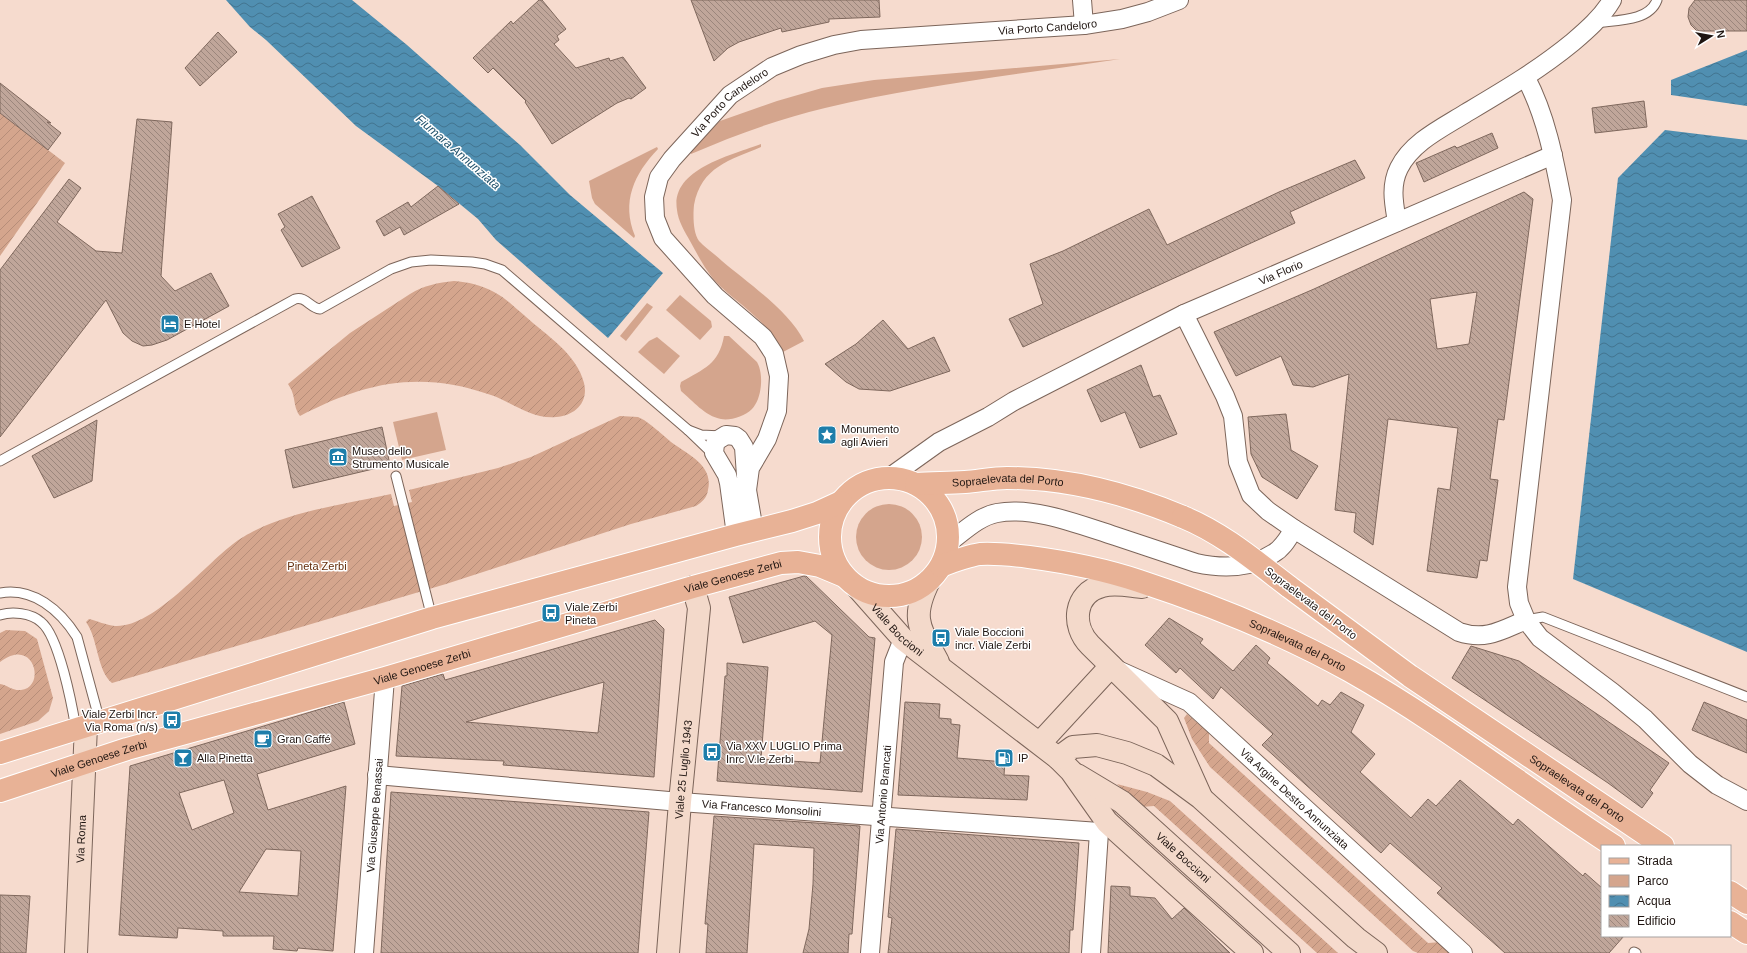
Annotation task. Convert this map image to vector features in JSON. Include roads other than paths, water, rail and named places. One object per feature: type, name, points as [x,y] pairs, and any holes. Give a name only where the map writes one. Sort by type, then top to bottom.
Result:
[{"type":"main road","points":[[851,582],[836,564],[831,550],[831,525],[835,513],[841,502],[852,490],[865,482],[890,477],[903,479],[916,484],[929,493],[938,504],[944,516],[948,529],[948,543],[946,555],[935,574]]},
{"type":"main road","name":"Sopraelevata del Porto","points":[[916,484],[1007,478],[1040,480],[1068,484],[1115,494],[1163,508],[1202,525],[1227,540],[1410,676],[1662,845]]},
{"type":"main road","points":[[0,753],[432,618],[817,513],[841,502]]},
{"type":"main road","name":"Sopralevata del Porto","points":[[935,574],[961,559],[980,554],[1002,554],[1063,561],[1113,573],[1163,589],[1286,638],[1351,672],[1418,713],[1613,845]]},
{"type":"main road","name":"Viale Genoese Zerbi","points":[[0,791],[127,749],[385,678],[693,587],[781,563],[798,562],[820,566],[871,594],[886,596],[899,596],[910,592],[935,574]]},
{"type":"main road","points":[[1731,893],[1747,903]]},
{"type":"main road","points":[[1731,923],[1747,933]]},
{"type":"street","points":[[1082,0],[1084,25]]},
{"type":"street","name":"Via Porto Candeloro","points":[[747,490],[750,468],[767,439],[777,411],[780,388],[778,365],[774,354],[763,337],[715,296],[663,238],[655,218],[654,197],[659,176],[672,159],[730,95],[772,67],[801,54],[834,45],[861,40],[1084,25],[1122,19],[1148,12],[1179,0]]},
{"type":"street","points":[[1397,222],[1392,192],[1398,169],[1411,150],[1436,132],[1526,78],[1561,52],[1593,24],[1612,0]]},
{"type":"street","points":[[1526,78],[1537,98],[1553,155],[1562,200],[1517,587],[1519,604],[1526,620],[1540,638],[1612,692],[1645,719],[1690,764],[1717,785],[1747,801]]},
{"type":"street","name":"Via Florio","points":[[890,477],[939,442],[1014,401],[1184,314],[1553,155]]},
{"type":"street","points":[[1184,314],[1233,416],[1238,462],[1251,495],[1268,511],[1294,529],[1460,632],[1471,636],[1490,635],[1526,620]]},
{"type":"street","points":[[726,435],[735,436],[744,447],[747,490],[745,533],[727,475],[714,453],[715,444],[726,435]]},
{"type":"street","points":[[948,543],[985,517],[996,513],[1016,511],[1047,516],[1080,524],[1196,564],[1216,568],[1250,564],[1275,553],[1285,543],[1294,529]]},
{"type":"street","name":"Viale Boccioni","points":[[935,574],[918,607],[922,630],[942,669]]},
{"type":"street","name":"Viale Boccioni","points":[[851,582],[903,639],[1040,743],[1065,765],[1122,802],[1289,953]]},
{"type":"street","name":"Via Argine Destro Annunziata","points":[[1163,589],[1114,585],[1103,585],[1094,589],[1086,596],[1081,604],[1078,613],[1080,631],[1084,639],[1167,721],[1201,798]]},
{"type":"street","name":"Viale 25 Luglio 1943","points":[[668,953],[680,802],[699,608],[693,587]]},
{"type":"street","name":"Via Antonio Brancati","points":[[870,953],[894,662],[903,639]]},
{"type":"street","points":[[1040,743],[1111,666]]},
{"type":"street","name":"Via Argine Destro Annunziata","points":[[1111,666],[1189,702],[1463,953]]},
{"type":"street","name":"Via Giuseppe Benassai","points":[[364,953],[385,678]]},
{"type":"street","name":"Via Roma","points":[[76,953],[88,726]]},
{"type":"street","name":"Via Argine Destro Annunziata","points":[[1065,765],[1073,747],[1098,745],[1156,765],[1201,798],[1359,946],[1376,953]]},
{"type":"street","name":"Viale Boccioni","points":[[1065,765],[1103,827],[1252,953]]},
{"type":"street","name":"Via Francesco Monsolini","points":[[378,775],[680,802],[881,817],[1103,827]]},
{"type":"street","points":[[1091,953],[1103,827]]},
{"type":"lane","points":[[1593,24],[1642,15],[1653,9],[1657,0]]},
{"type":"lane","points":[[0,461],[295,299],[304,299],[317,309],[320,309],[391,269],[419,260],[485,264],[502,270],[688,430],[716,458]]},
{"type":"lane","points":[[688,430],[701,435],[726,435]]},
{"type":"lane","points":[[396,476],[432,618]]},
{"type":"lane","points":[[0,593],[22,593],[38,598],[51,607],[71,627],[77,637],[88,726]]},
{"type":"lane","points":[[41,621],[51,607]]},
{"type":"lane","points":[[0,615],[19,613],[41,621],[48,631],[58,653],[72,702],[88,726]]},
{"type":"lane","points":[[1526,620],[1543,617],[1747,697]]},
{"type":"water","name":"Fiumara Annunziata","points":[[226,0],[352,0],[407,45],[520,145],[570,195],[663,273],[608,338],[496,240],[478,219],[438,186],[356,126],[266,40],[250,27]]},
{"type":"water","points":[[1747,50],[1747,106],[1671,95],[1671,80]]},
{"type":"water","points":[[1665,130],[1747,140],[1747,652],[1573,579],[1618,178]]},
{"type":"place","name":"E Hotel","points":[[170,324]]},
{"type":"place","name":"Monumento agli Avieri","points":[[827,435]]},
{"type":"place","name":"Museo dello Strumento Musicale","points":[[338,457]]},
{"type":"place","name":"Viale Zerbi Pineta","points":[[551,613]]},
{"type":"place","name":"Viale Boccioni incr. Viale Zerbi","points":[[941,638]]},
{"type":"place","name":"Viale Zerbi Incr. Via Roma (n/s)","points":[[172,720]]},
{"type":"place","name":"Gran Caffé","points":[[263,739]]},
{"type":"place","name":"Via XXV LUGLIO Prima Inrc V.le Zerbi","points":[[712,752]]},
{"type":"place","name":"Alla Pinetta","points":[[183,758]]},
{"type":"place","name":"IP","points":[[1004,758]]},
{"type":"park label","name":"Pineta Zerbi","points":[[317,566]]}]
